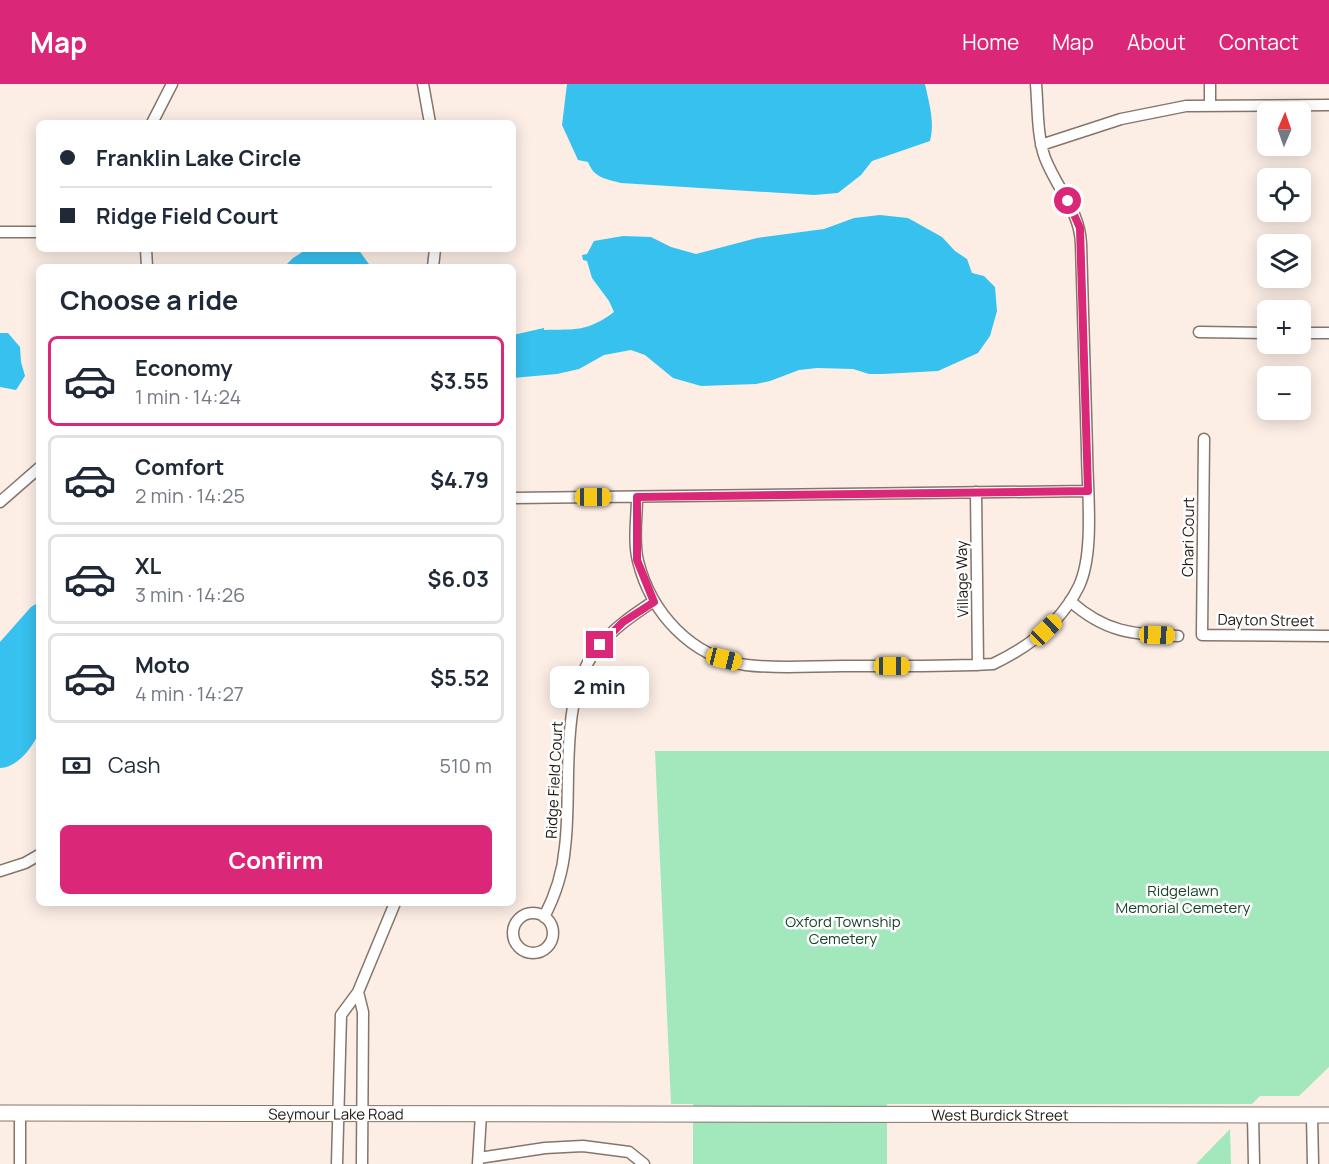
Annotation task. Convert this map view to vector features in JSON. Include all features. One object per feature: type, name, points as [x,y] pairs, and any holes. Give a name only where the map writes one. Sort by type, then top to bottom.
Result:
[{"type":"street","points":[[154,120],[172,84]]},
{"type":"street","points":[[423,84],[429,120]]},
{"type":"street","points":[[637,497],[637,560],[654,602],[671,626],[703,651],[746,665],[784,667],[993,664],[1034,641],[1058,618],[1079,584],[1086,561],[1088,491],[1080,228],[1076,215],[1041,145],[1036,84]]},
{"type":"street","points":[[1210,84],[1210,106]]},
{"type":"street","points":[[1041,145],[1121,119],[1186,106],[1329,105]]},
{"type":"street","points":[[0,232],[36,232]]},
{"type":"street","points":[[1199,332],[1257,333]]},
{"type":"street","points":[[1311,333],[1329,333]]},
{"type":"street","name":"Chari Court","points":[[1202,635],[1204,439]]},
{"type":"street","points":[[0,502],[36,471]]},
{"type":"street","points":[[516,498],[1088,491]]},
{"type":"street","name":"Village Way","points":[[976,492],[978,665]]},
{"type":"street","points":[[1070,601],[1087,616],[1121,630],[1136,634],[1179,636]]},
{"type":"street","name":"Ridge Field Court","points":[[544,917],[554,898],[566,848],[571,729],[579,684],[600,645],[623,622],[654,602]]},
{"type":"street","name":"Dayton Street","points":[[1202,635],[1329,636]]},
{"type":"street","points":[[0,871],[36,857]]},
{"type":"street","points":[[338,1164],[341,1015],[358,992],[394,906]]},
{"type":"street","points":[[358,992],[363,1012],[362,1164]]},
{"type":"street","name":"Seymour Lake Road","points":[[0,1113],[672,1114]]},
{"type":"street","points":[[20,1113],[20,1164]]},
{"type":"street","points":[[481,1114],[479,1161],[545,1148],[583,1146],[629,1152],[644,1164]]},
{"type":"street","name":"West Burdick Street","points":[[672,1114],[1329,1115]]},
{"type":"street","points":[[1253,1115],[1254,1164]]},
{"type":"street","points":[[1312,1115],[1313,1164]]},
{"type":"green space","points":[[655,751],[1329,751],[1329,1067],[1299,1096],[1260,1096],[1252,1104],[887,1104],[887,1164],[693,1164],[693,1104],[671,1104]]},
{"type":"green space","points":[[1230,1129],[1231,1164],[1196,1164]]},
{"type":"water","points":[[567,84],[925,84],[932,127],[930,141],[872,161],[861,175],[838,193],[814,195],[621,183],[601,177],[588,162],[578,160],[562,125]]},
{"type":"water","points":[[880,215],[908,218],[942,237],[955,251],[967,259],[972,273],[984,276],[995,287],[997,311],[990,336],[978,353],[938,371],[869,374],[853,369],[817,368],[799,370],[756,384],[701,386],[673,378],[645,355],[631,350],[604,355],[579,369],[557,374],[516,378],[516,334],[544,328],[544,330],[565,330],[581,328],[596,323],[614,312],[592,278],[587,261],[583,260],[582,255],[587,254],[594,241],[623,236],[651,237],[671,247],[696,254],[757,238],[824,229],[854,218]]},
{"type":"water","points":[[302,252],[360,252],[369,264],[287,264]]},
{"type":"water","points":[[0,333],[8,333],[20,347],[25,376],[16,390],[0,387]]},
{"type":"water","points":[[36,604],[36,738],[18,761],[0,768],[0,642]]},
{"type":"route","points":[[600,645],[623,622],[654,602],[637,560],[637,497],[1088,491],[1080,228],[1068,201]]},
{"type":"park label","name":"Ridgelawn Memorial Cemetery","points":[[1183,898]]},
{"type":"park label","name":"Oxford Township Cemetery","points":[[843,930]]}]
